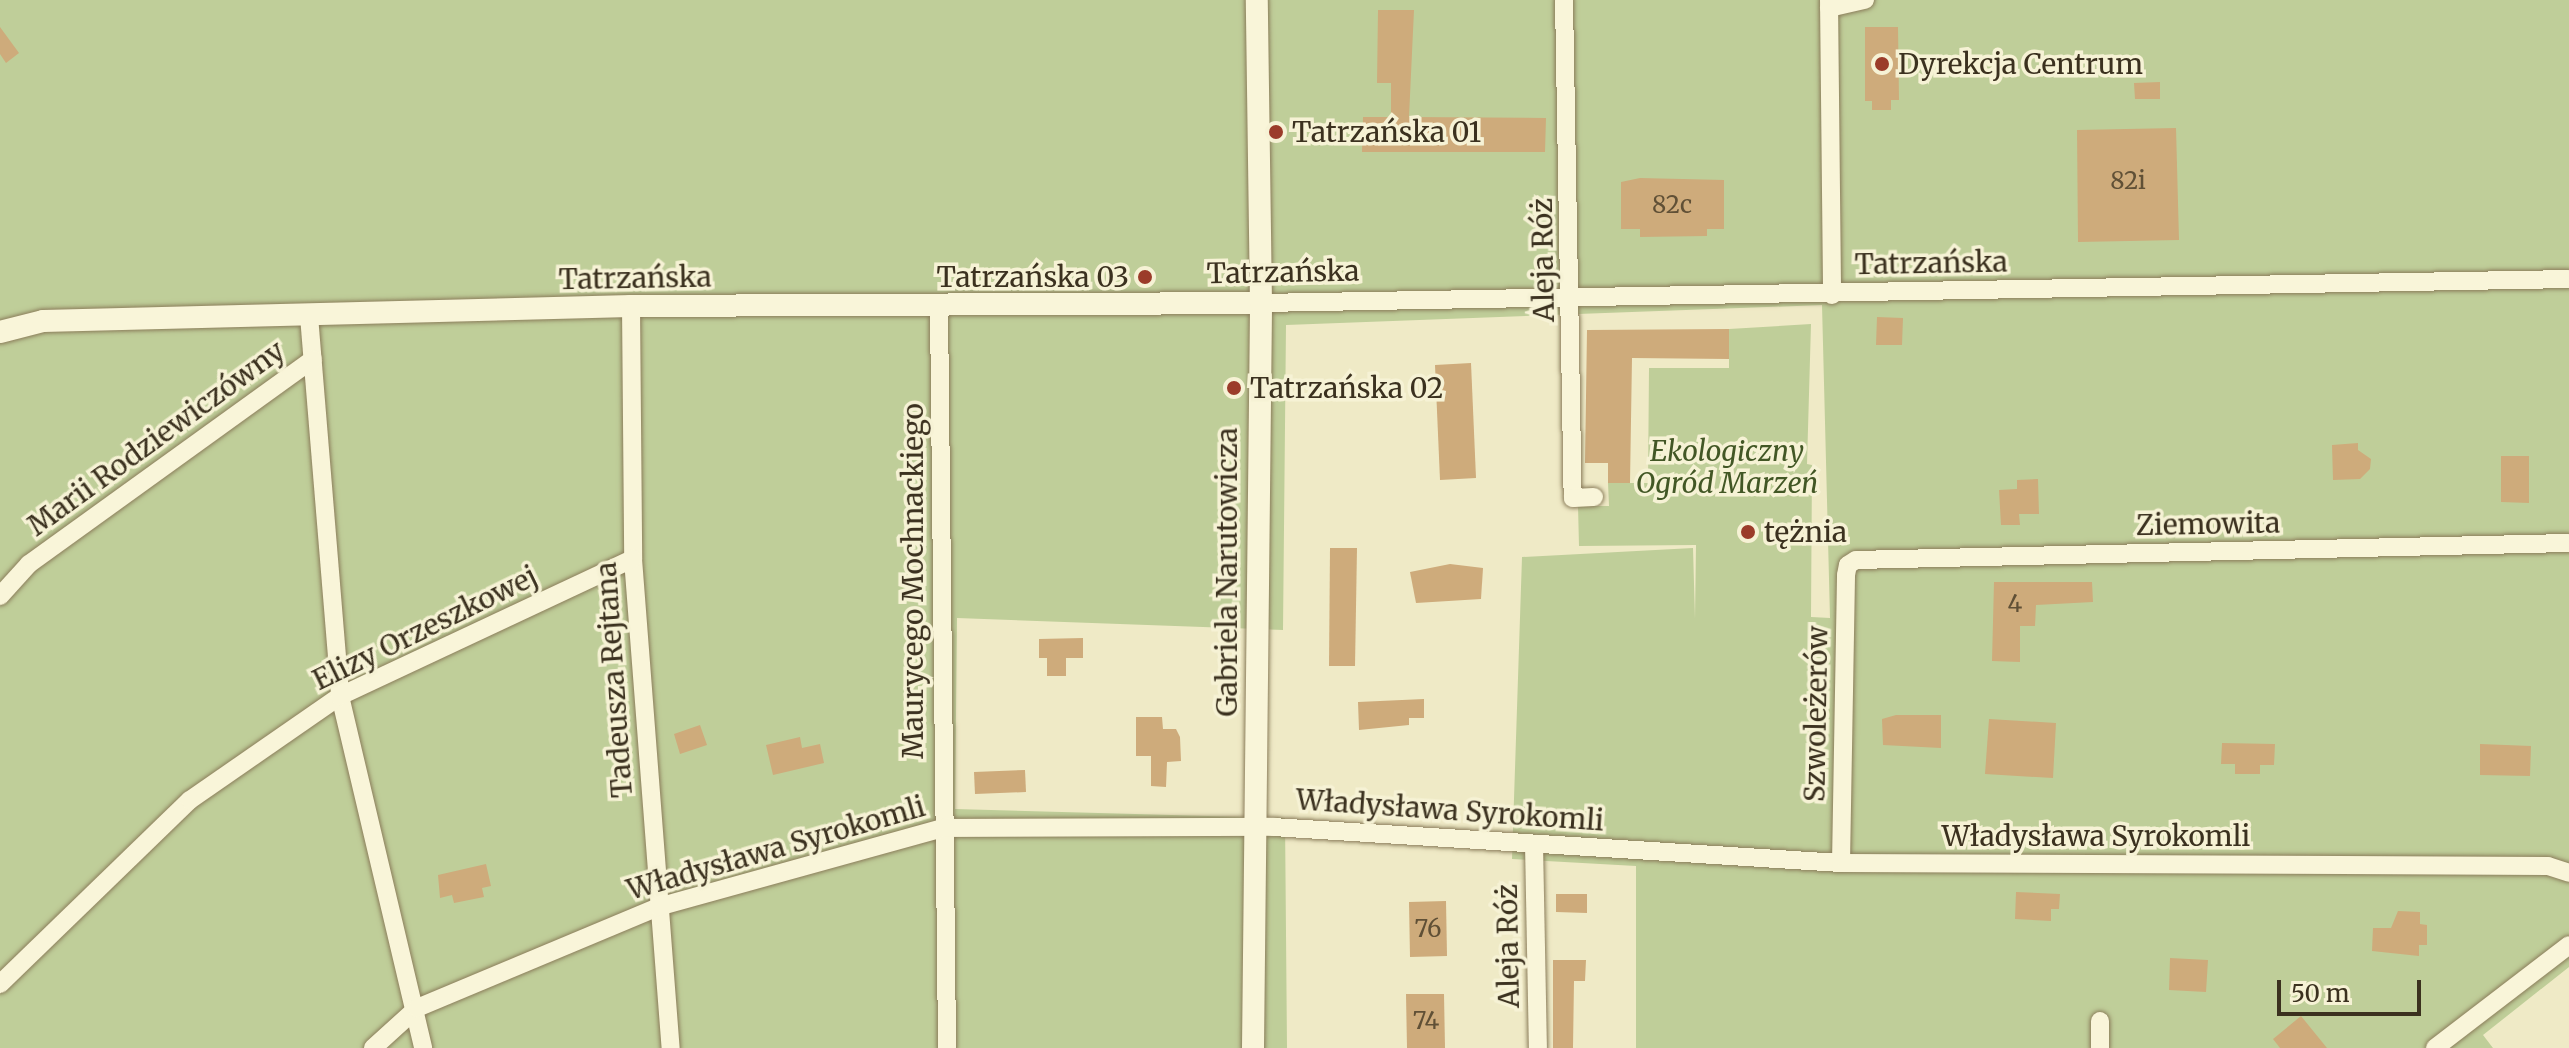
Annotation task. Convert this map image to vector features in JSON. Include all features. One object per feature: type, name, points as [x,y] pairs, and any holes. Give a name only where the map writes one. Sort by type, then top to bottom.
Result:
[{"type":"street","name":"Gabriela Narutowicza","points":[[1253,1048],[1261,303],[1257,0]]},
{"type":"street","name":"Aleja Róż","points":[[1564,0],[1573,297],[1573,498],[1594,497]]},
{"type":"street","points":[[1832,295],[1829,4],[1865,0]]},
{"type":"street","name":"Tatrzańska","points":[[0,332],[43,321],[631,306],[1261,303],[1832,295],[2569,279]]},
{"type":"street","name":"Tadeusza Rejtana","points":[[631,306],[633,559],[671,1048]]},
{"type":"street","name":"Maurycego Mochnackiego","points":[[939,306],[947,1048]]},
{"type":"street","points":[[309,316],[340,696],[417,1008],[423,1048]]},
{"type":"street","name":"Marii Rodziewiczówny","points":[[0,596],[29,564],[313,359]]},
{"type":"street","name":"Ziemowita","points":[[1848,565],[1856,560],[2569,543]]},
{"type":"street","name":"Elizy Orzeszkowej","points":[[0,984],[190,800],[340,696],[633,559]]},
{"type":"street","name":"Szwoleżerów","points":[[1841,863],[1848,565]]},
{"type":"street","name":"Władysława Syrokomli","points":[[373,1048],[417,1008],[658,907],[943,828],[1256,826],[1841,863],[2548,866],[2569,873]]},
{"type":"street","name":"Aleja Róż","points":[[1534,844],[1538,1048]]},
{"type":"street","points":[[2435,1048],[2569,945]]},
{"type":"street","points":[[2100,1021],[2100,1048]]},
{"type":"green space","name":"Ekologiczny Ogród Marzeń","points":[[0,0],[2569,0],[2569,967],[2483,1035],[2493,1048],[1636,1048],[1636,866],[1512,859],[1522,557],[1693,548],[1695,619],[1696,545],[1579,546],[1578,506],[1609,506],[1608,483],[1648,483],[1649,368],[1729,368],[1729,329],[1811,324],[1807,464],[1812,465],[1811,617],[1830,618],[1822,305],[1286,325],[1283,630],[957,618],[955,809],[1285,818],[1287,1048],[0,1048]]},
{"type":"building","points":[[1378,10],[1414,10],[1409,117],[1546,118],[1545,152],[1362,152],[1363,117],[1391,117],[1391,83],[1377,83]]},
{"type":"building","points":[[0,27],[19,53],[6,63],[0,54]]},
{"type":"building","name":"Dyrekcja Centrum","points":[[1865,27],[1898,27],[1899,100],[1891,100],[1891,110],[1872,110],[1872,101],[1865,101]]},
{"type":"building","points":[[2160,82],[2160,99],[2135,99],[2134,83]]},
{"type":"building","points":[[2176,128],[2179,240],[2078,242],[2077,130]]},
{"type":"building","points":[[1640,178],[1724,180],[1724,229],[1707,229],[1707,236],[1640,237],[1640,229],[1621,229],[1621,182]]},
{"type":"building","points":[[1877,317],[1903,318],[1902,345],[1876,345]]},
{"type":"building","points":[[1729,329],[1729,359],[1632,358],[1630,483],[1608,483],[1608,463],[1585,463],[1587,330]]},
{"type":"building","points":[[1471,363],[1476,478],[1440,480],[1435,365]]},
{"type":"building","points":[[2358,443],[2358,450],[2371,459],[2370,469],[2360,479],[2333,480],[2332,445]]},
{"type":"building","points":[[2501,456],[2529,456],[2529,503],[2501,502]]},
{"type":"building","points":[[2038,479],[2039,514],[2019,514],[2020,525],[2001,525],[1999,490],[2017,489],[2017,480]]},
{"type":"building","name":"tężnia","points":[[1747,524],[1758,534],[1744,543],[1739,536]]},
{"type":"building","points":[[1330,548],[1357,548],[1355,666],[1329,666]]},
{"type":"building","points":[[1450,564],[1483,568],[1481,599],[1416,603],[1410,572]]},
{"type":"building","points":[[1994,582],[2092,582],[2093,602],[2036,605],[2035,626],[2020,626],[2020,662],[1992,661]]},
{"type":"building","points":[[1083,638],[1083,658],[1066,658],[1066,676],[1047,676],[1047,658],[1039,658],[1039,639]]},
{"type":"building","points":[[1424,699],[1424,718],[1409,718],[1409,725],[1359,730],[1358,702]]},
{"type":"building","points":[[1896,715],[1941,715],[1941,748],[1883,745],[1882,719]]},
{"type":"building","points":[[1136,717],[1162,717],[1163,729],[1176,729],[1180,737],[1181,761],[1167,762],[1166,787],[1151,786],[1151,756],[1136,756]]},
{"type":"building","points":[[1989,719],[2056,723],[2053,778],[1985,774]]},
{"type":"building","points":[[700,725],[707,745],[680,754],[674,734]]},
{"type":"building","points":[[800,737],[802,748],[820,744],[824,763],[773,775],[766,745]]},
{"type":"building","points":[[2222,743],[2275,744],[2274,765],[2260,765],[2260,774],[2235,774],[2235,764],[2221,764]]},
{"type":"building","points":[[2480,744],[2531,746],[2530,776],[2480,775]]},
{"type":"building","points":[[1025,770],[1026,792],[975,794],[974,772]]},
{"type":"building","points":[[486,864],[491,886],[482,888],[484,897],[454,903],[452,895],[440,898],[438,875]]},
{"type":"building","points":[[2016,892],[2060,894],[2059,909],[2051,909],[2051,921],[2015,919]]},
{"type":"building","points":[[1556,894],[1587,894],[1587,913],[1556,912]]},
{"type":"building","points":[[1446,901],[1447,956],[1410,957],[1409,902]]},
{"type":"building","points":[[2398,911],[2420,912],[2420,924],[2427,925],[2427,945],[2419,945],[2419,956],[2372,951],[2373,928],[2391,928]]},
{"type":"building","points":[[2170,958],[2208,960],[2206,992],[2169,990]]},
{"type":"building","points":[[1553,960],[1586,960],[1585,981],[1574,981],[1573,1048],[1553,1048]]},
{"type":"building","points":[[1406,994],[1444,994],[1445,1048],[1407,1048]]},
{"type":"building","points":[[2301,1016],[2327,1048],[2280,1048],[2273,1039]]},
{"type":"place","name":"Dyrekcja Centrum","points":[[1882,64]]},
{"type":"place","name":"Tatrzańska 01","points":[[1276,132]]},
{"type":"place","name":"Tatrzańska 03","points":[[1145,277]]},
{"type":"place","name":"Tatrzańska 02","points":[[1234,388]]},
{"type":"place","name":"tężnia","points":[[1748,532]]}]
